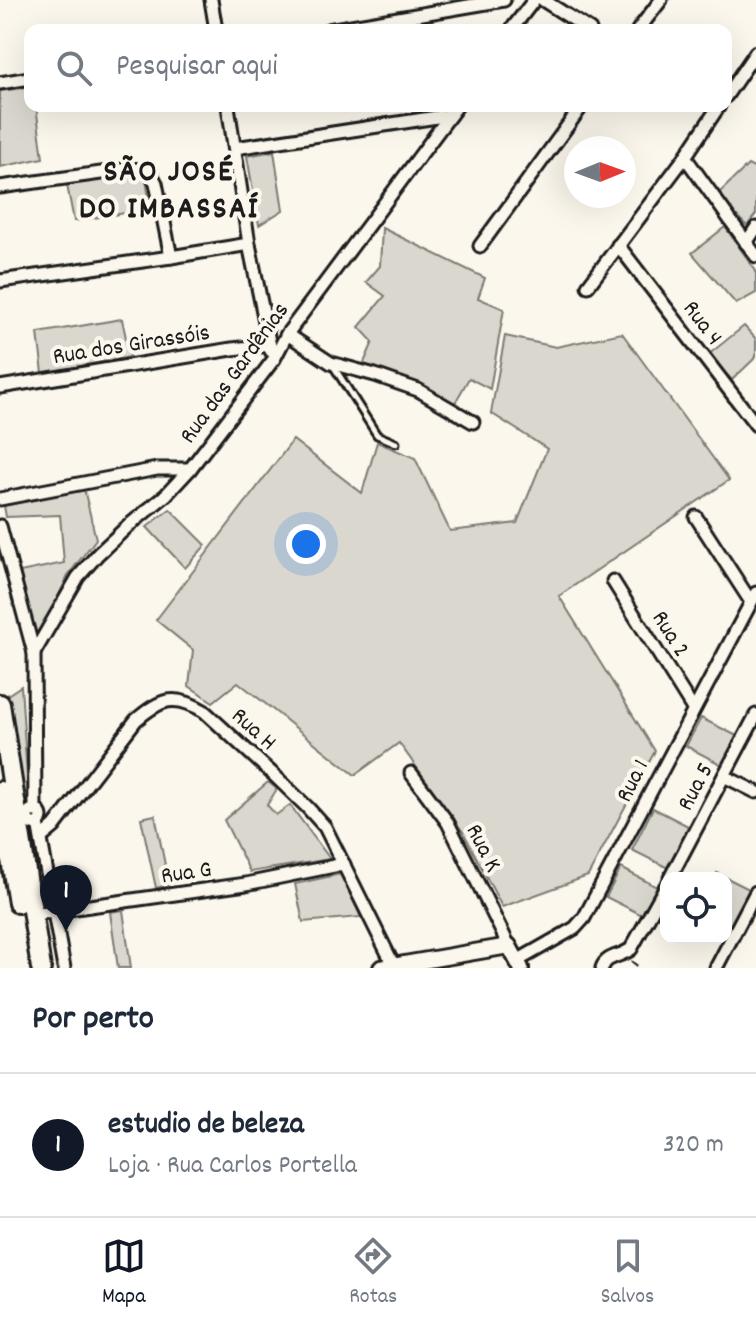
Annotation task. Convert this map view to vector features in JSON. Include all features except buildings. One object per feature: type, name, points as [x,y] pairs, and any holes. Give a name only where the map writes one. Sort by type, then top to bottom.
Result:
[{"type":"highway","points":[[0,704],[10,851],[29,968]]},
{"type":"highway","points":[[8,796],[37,821],[10,851]]},
{"type":"highway","points":[[10,851],[33,914],[41,968]]},
{"type":"street","points":[[211,0],[215,24]]},
{"type":"street","points":[[363,24],[504,0]]},
{"type":"street","points":[[516,24],[534,0]]},
{"type":"street","points":[[543,0],[581,24]]},
{"type":"street","points":[[643,24],[661,0]]},
{"type":"street","points":[[732,87],[756,52]]},
{"type":"street","points":[[0,83],[24,79]]},
{"type":"street","points":[[229,112],[249,244],[274,359]]},
{"type":"street","points":[[235,148],[442,112]]},
{"type":"street","name":"Rua das Gardênias","points":[[34,653],[78,577],[98,554],[166,495],[190,469],[274,359],[287,334],[453,112]]},
{"type":"street","points":[[480,246],[578,112]]},
{"type":"street","points":[[588,286],[715,112]]},
{"type":"street","points":[[685,157],[756,256]]},
{"type":"street","points":[[0,187],[130,169],[145,171],[156,183],[171,257]]},
{"type":"street","points":[[746,243],[756,228]]},
{"type":"street","points":[[0,281],[249,244]]},
{"type":"street","name":"Rua 4","points":[[618,245],[756,425]]},
{"type":"street","points":[[287,334],[331,363],[418,390],[473,422]]},
{"type":"street","name":"Rua dos Girassóis","points":[[0,387],[269,345]]},
{"type":"street","points":[[0,499],[157,469],[190,469]]},
{"type":"street","points":[[696,517],[753,598]]},
{"type":"street","points":[[0,526],[34,653],[37,821],[64,968]]},
{"type":"street","name":"Rua 2","points":[[613,581],[693,709]]},
{"type":"street","name":"Rua 1","points":[[515,957],[575,928],[584,918],[753,598]]},
{"type":"street","name":"Rua H","points":[[37,821],[54,827],[136,720],[152,706],[165,701],[191,703],[204,711],[325,827],[390,967]]},
{"type":"street","name":"Rua 5","points":[[673,872],[756,715]]},
{"type":"street","name":"Rua K","points":[[411,773],[448,823],[515,957]]},
{"type":"street","points":[[724,776],[756,792]]},
{"type":"street","name":"Rua G","points":[[33,914],[246,884],[344,864]]},
{"type":"street","points":[[716,968],[756,892]]},
{"type":"street","points":[[602,968],[607,959],[624,955],[637,941],[660,897]]},
{"type":"street","points":[[390,967],[515,957]]},
{"type":"lane","points":[[331,363],[377,435],[396,443]]},
{"type":"shaded area","points":[[24,88],[24,112],[37,112],[43,158],[0,167],[0,91]]},
{"type":"shaded area","points":[[274,151],[283,210],[259,225],[247,156]]},
{"type":"shaded area","points":[[748,165],[756,169],[756,214],[747,226],[716,196]]},
{"type":"shaded area","points":[[137,175],[146,180],[151,209],[74,221],[67,185]]},
{"type":"shaded area","points":[[725,227],[756,271],[756,293],[736,304],[692,253]]},
{"type":"shaded area","points":[[382,228],[485,278],[478,298],[504,309],[490,389],[469,378],[455,403],[363,365],[373,342],[359,327],[385,296],[366,282],[380,266]]},
{"type":"shaded area","points":[[122,319],[130,357],[43,373],[38,333]]},
{"type":"shaded area","points":[[744,326],[756,339],[756,357],[732,380],[708,355]]},
{"type":"shaded area","points":[[622,333],[729,480],[559,596],[655,751],[588,876],[502,907],[463,832],[399,743],[355,775],[238,682],[213,702],[189,686],[193,650],[156,620],[293,440],[362,493],[377,442],[415,458],[450,531],[517,523],[547,449],[491,413],[505,336],[556,347]]},
{"type":"shaded area","points":[[84,489],[96,539],[69,574],[37,640],[20,572],[64,563],[60,515],[6,517],[4,506]]},
{"type":"shaded area","points":[[170,509],[206,545],[185,568],[147,527]]},
{"type":"shaded area","points":[[21,686],[28,792],[22,793],[6,696]]},
{"type":"shaded area","points":[[701,718],[737,736],[722,765],[686,746]]},
{"type":"shaded area","points":[[268,782],[277,789],[267,805],[276,815],[290,805],[330,859],[250,872],[224,820]]},
{"type":"shaded area","points":[[653,808],[688,826],[668,868],[632,850]]},
{"type":"shaded area","points":[[155,815],[169,885],[156,888],[141,818]]},
{"type":"shaded area","points":[[621,868],[657,887],[642,915],[606,897]]},
{"type":"shaded area","points":[[341,874],[361,917],[303,922],[295,884]]},
{"type":"shaded area","points":[[732,880],[753,891],[732,933]]},
{"type":"shaded area","points":[[123,910],[131,968],[118,968],[110,912]]},
{"type":"place","name":"estudio de beleza","points":[[66,931]]},
{"type":"district","name":"SÃO JOSÉ DO IMBASSAÍ","points":[[169,188]]}]
